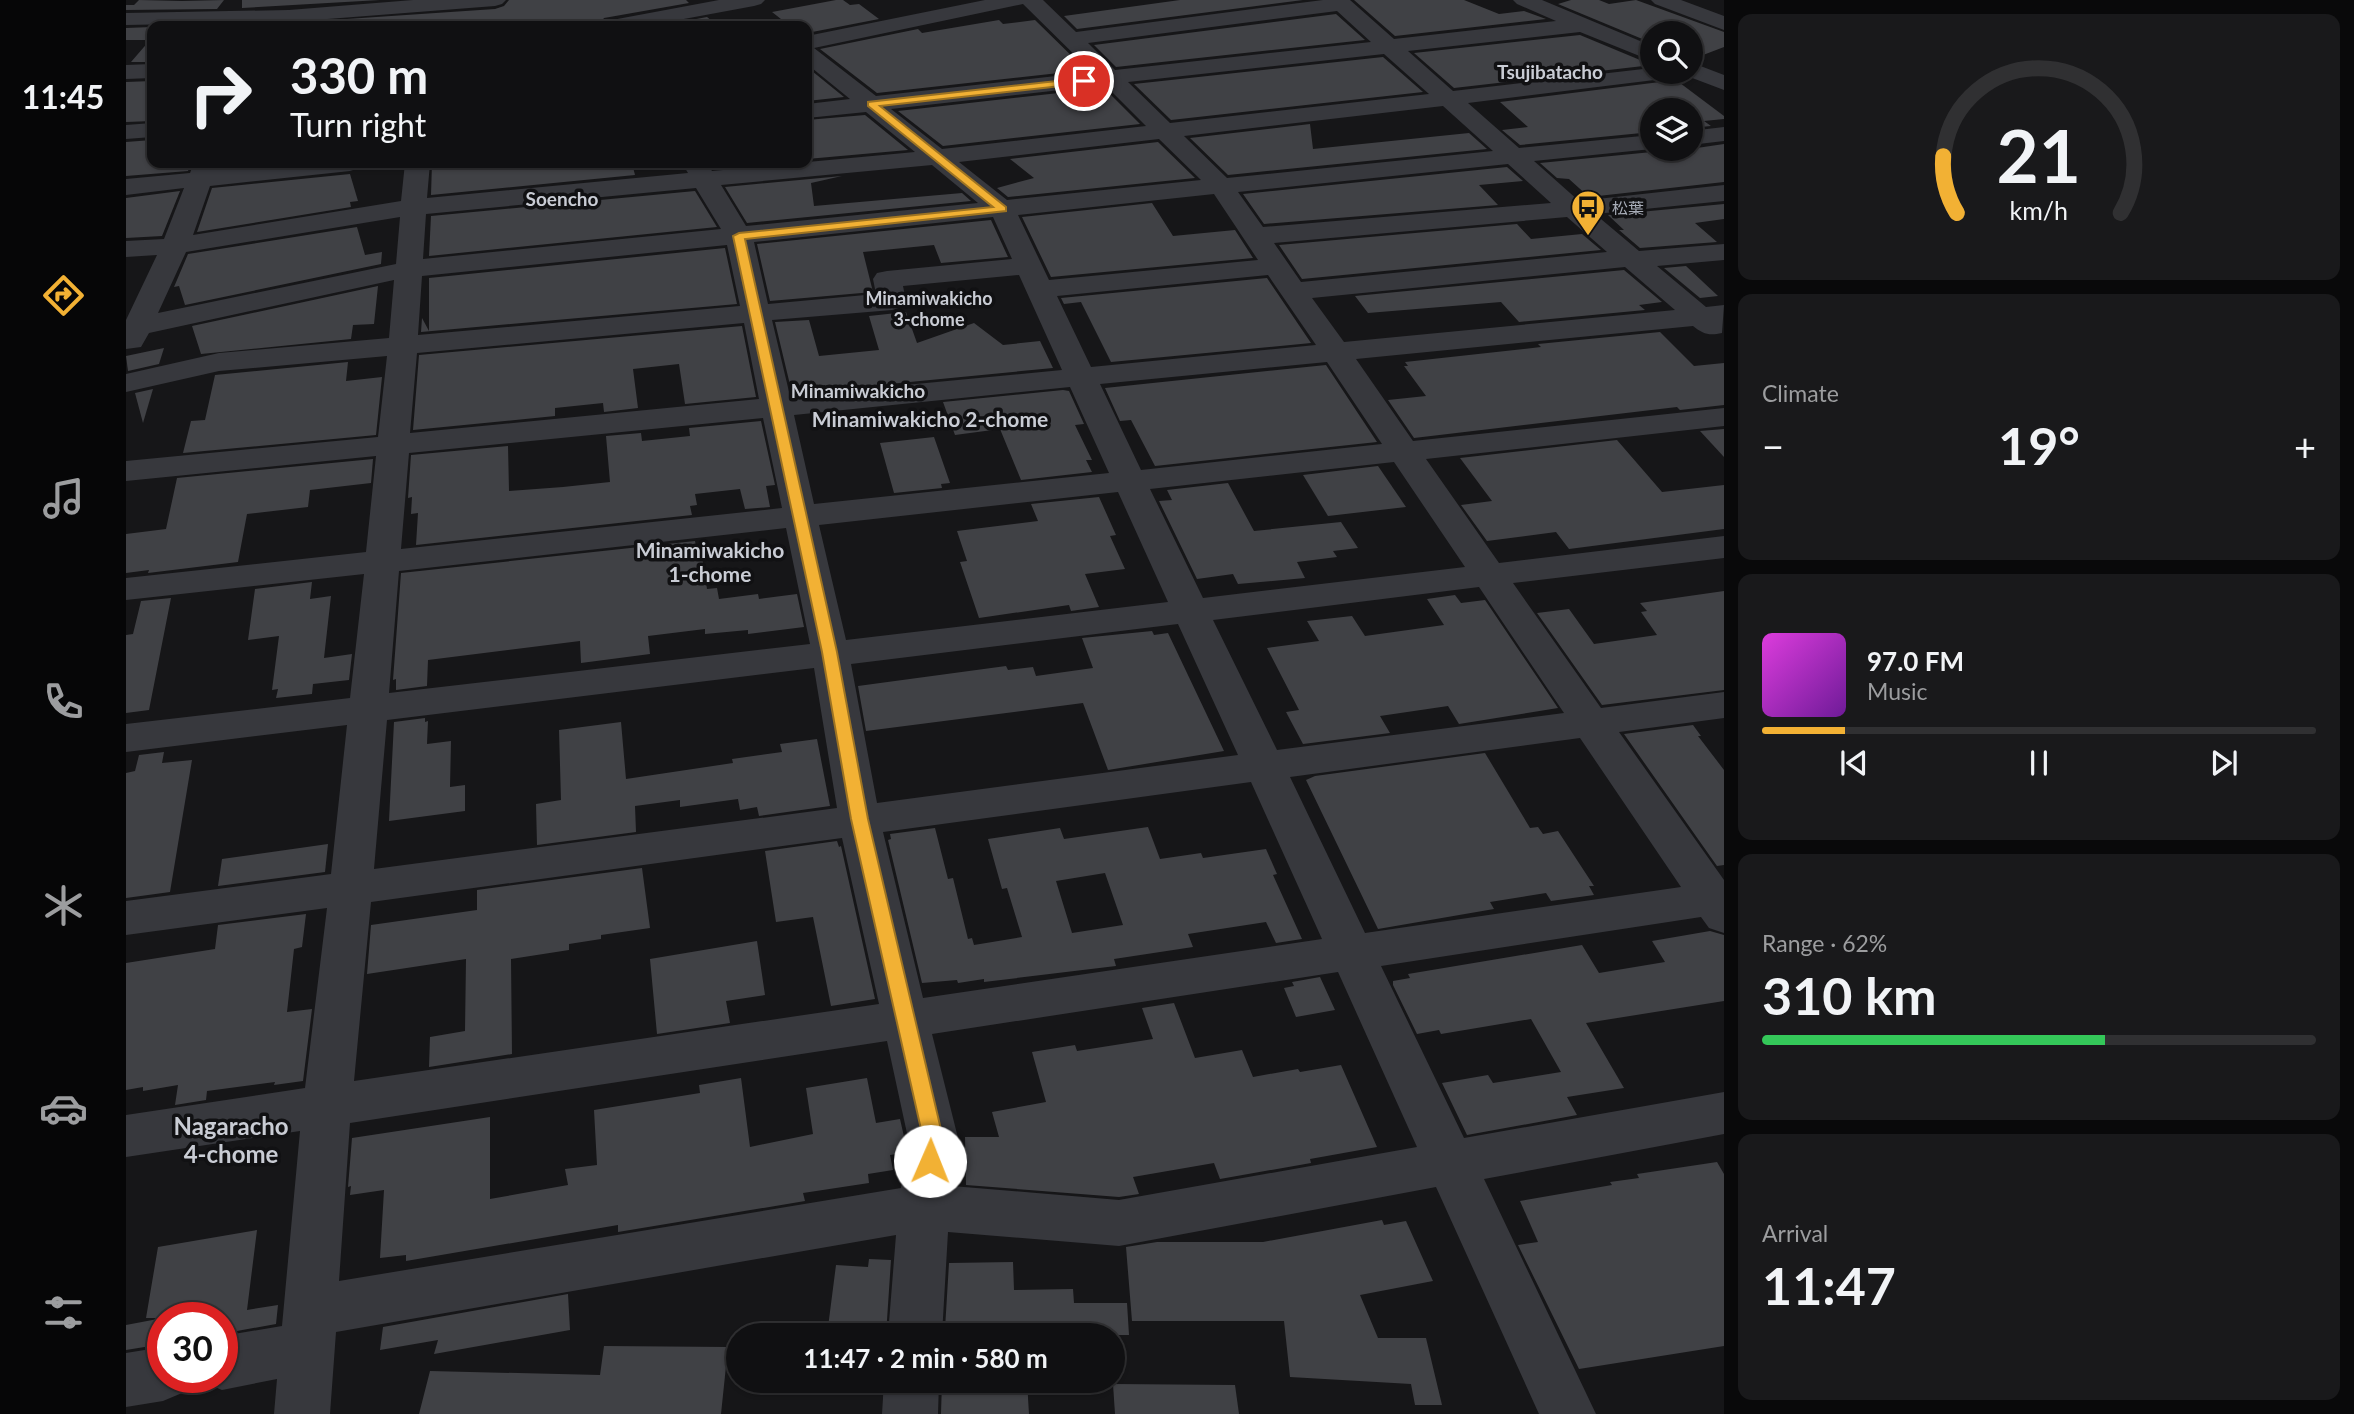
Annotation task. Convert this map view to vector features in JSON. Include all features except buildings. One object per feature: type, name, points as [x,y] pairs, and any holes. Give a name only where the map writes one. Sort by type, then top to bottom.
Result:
[{"type":"street","points":[[126,19],[421,11],[495,0]]},
{"type":"street","points":[[812,42],[1016,0]]},
{"type":"street","points":[[126,1136],[1349,952],[1720,904],[1222,186],[1031,0]]},
{"type":"street","points":[[1524,0],[1640,49]]},
{"type":"street","points":[[1662,0],[1724,24]]},
{"type":"street","points":[[1072,39],[1339,2],[1573,209],[1633,259],[1712,315],[1724,337]]},
{"type":"street","points":[[645,21],[751,5]]},
{"type":"street","points":[[812,110],[1583,25]]},
{"type":"street","points":[[812,56],[1002,209],[1568,1414]]},
{"type":"street","points":[[1703,65],[1724,59]]},
{"type":"street","points":[[126,72],[147,71]]},
{"type":"street","points":[[1703,75],[1724,83]]},
{"type":"street","points":[[812,164],[938,157],[1640,76]]},
{"type":"street","points":[[126,132],[147,130]]},
{"type":"street","points":[[1703,136],[1724,134]]},
{"type":"street","points":[[130,335],[409,269],[1640,143]]},
{"type":"street","points":[[126,187],[203,172],[268,168]]},
{"type":"street","points":[[302,1414],[327,1105],[351,889],[403,346],[417,168]]},
{"type":"street","points":[[126,249],[175,246],[414,208],[699,171],[750,168]]},
{"type":"street","points":[[699,171],[739,236],[830,652],[859,819],[933,1138],[924,1207],[916,1323]]},
{"type":"street","points":[[130,335],[175,246],[203,172]]},
{"type":"street","points":[[1256,236],[1573,209],[1724,193]]},
{"type":"street","points":[[126,383],[219,362],[892,302],[887,279],[1285,278],[1724,252]]},
{"type":"street","points":[[126,471],[1712,315]]},
{"type":"street","points":[[126,589],[1724,417]]},
{"type":"street","points":[[126,738],[1724,547]]},
{"type":"street","points":[[126,918],[1724,705]]},
{"type":"street","points":[[238,1357],[308,1330],[924,1207],[1119,1223],[1724,1113]]},
{"type":"street","points":[[126,1380],[147,1377]]},
{"type":"street","points":[[910,1414],[911,1393]]},
{"type":"place","name":"松葉","points":[[1588,237]]},
{"type":"district","name":"Tsujibatacho","points":[[1550,71]]},
{"type":"district","name":"Soencho","points":[[562,198]]},
{"type":"district","name":"Minamiwakicho 3-chome","points":[[929,308]]},
{"type":"district","name":"Minamiwakicho","points":[[858,390]]},
{"type":"district","name":"Minamiwakicho 2-chome","points":[[930,418]]},
{"type":"district","name":"Minamiwakicho 1-chome","points":[[710,561]]},
{"type":"district","name":"Nagaracho 4-chome","points":[[231,1139]]},
{"type":"route","points":[[930,1161],[933,1138],[859,819],[830,652],[739,236],[1002,209],[871,104],[1084,81]]}]
